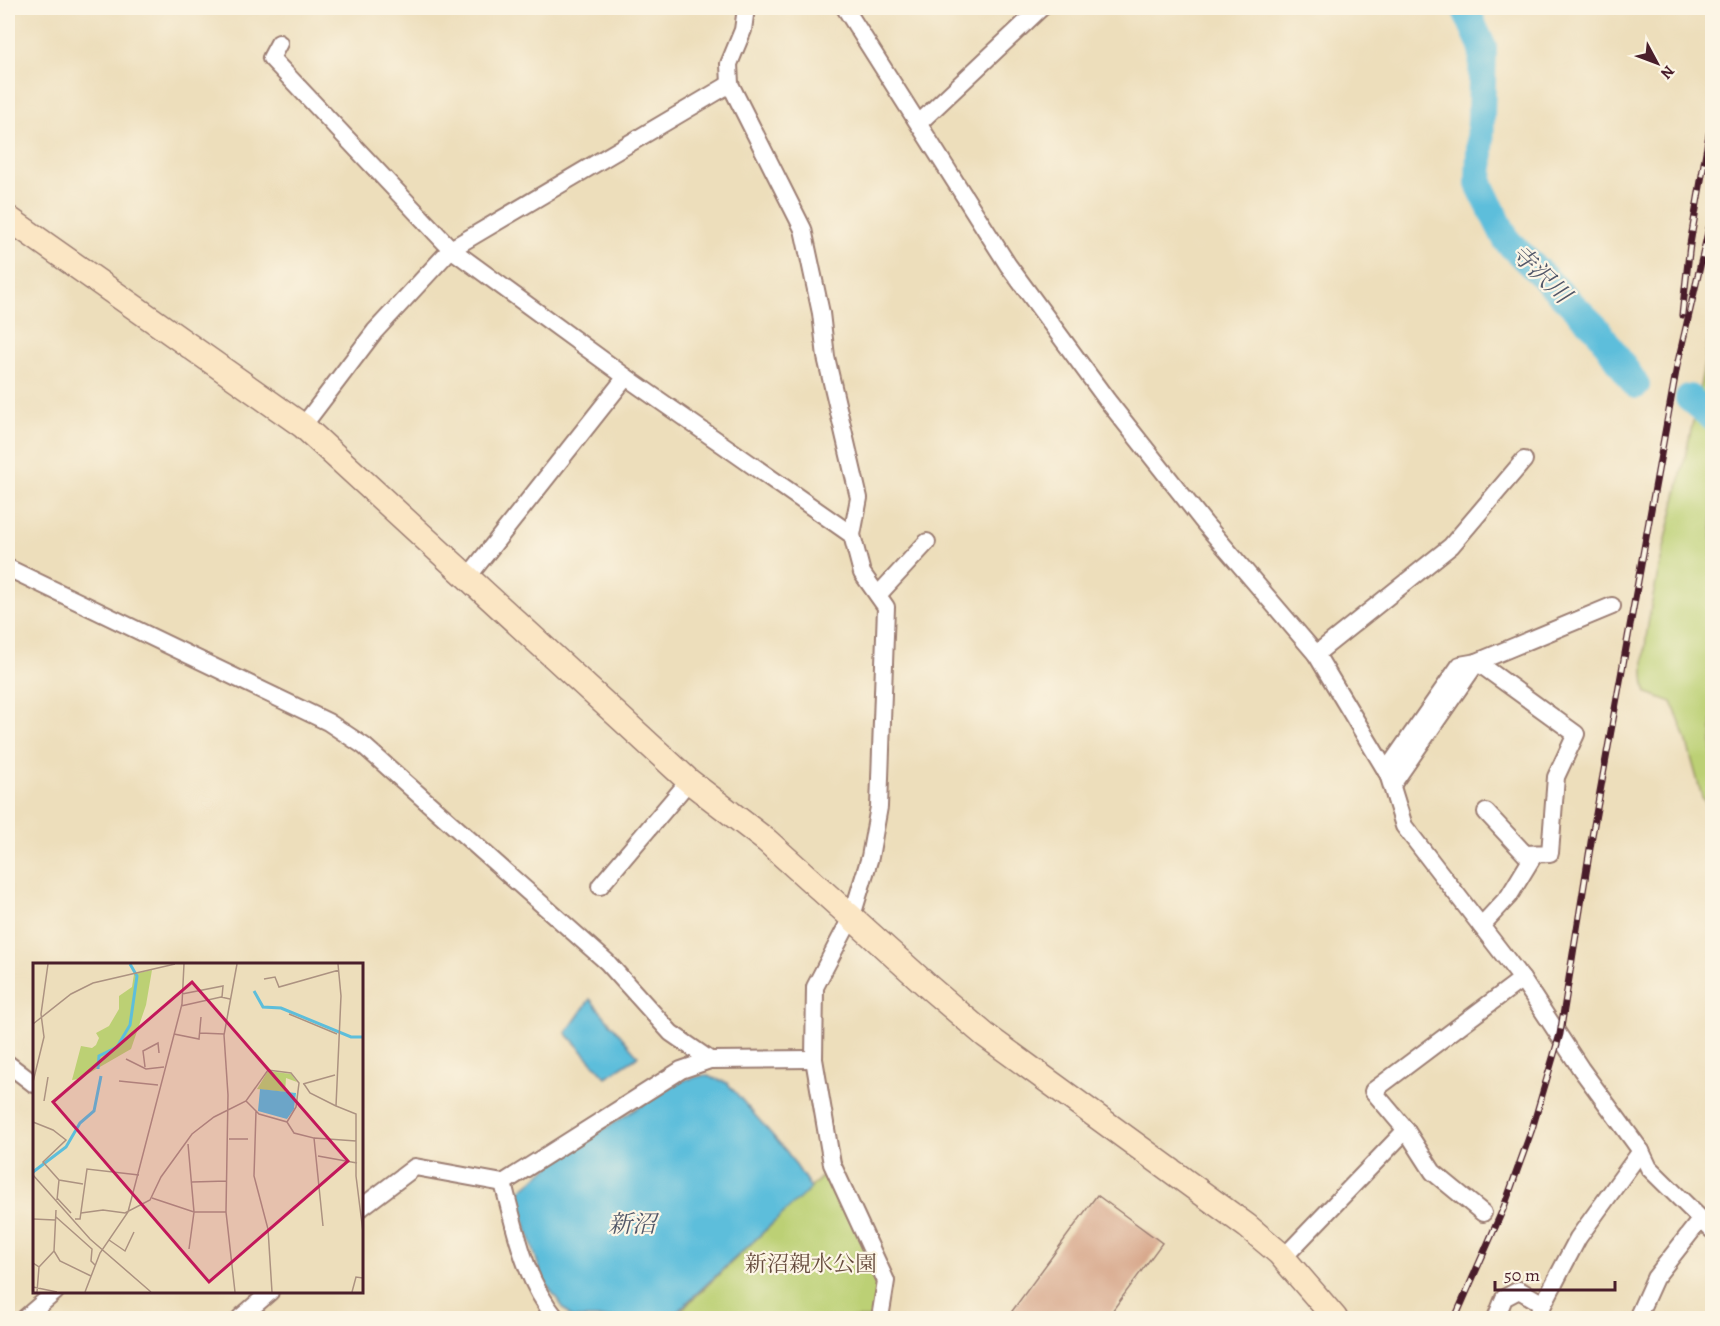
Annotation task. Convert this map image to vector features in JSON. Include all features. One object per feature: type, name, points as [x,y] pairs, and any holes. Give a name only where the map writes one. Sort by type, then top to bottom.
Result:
[{"type":"street","points":[[746,8],[743,30],[729,64],[730,84],[803,229],[821,313],[826,357],[859,498],[852,535],[862,573],[886,607],[879,807],[870,858],[852,916],[815,987],[814,1059],[832,1164],[886,1281],[880,1318]]},
{"type":"street","points":[[845,8],[1008,265],[1106,398],[1205,524],[1316,654],[1389,778],[1404,826],[1522,979],[1560,1034],[1581,1070],[1641,1151],[1649,1168],[1707,1224],[1655,1278],[1637,1318]]},
{"type":"street","points":[[919,123],[1041,8]]},
{"type":"street","points":[[279,43],[271,58],[451,249],[626,377],[852,535]]},
{"type":"street","points":[[303,426],[375,331],[451,249],[730,84]]},
{"type":"street","points":[[8,218],[303,426],[689,781],[767,840],[985,1035],[1247,1226],[1283,1258],[1335,1318]]},
{"type":"street","points":[[467,578],[626,377]]},
{"type":"street","points":[[1316,654],[1450,546],[1524,459]]},
{"type":"street","points":[[878,595],[927,542]]},
{"type":"street","points":[[8,568],[328,722],[363,746],[607,962],[671,1033],[710,1060]]},
{"type":"street","points":[[1389,778],[1460,665],[1477,662],[1612,606]]},
{"type":"street","points":[[1477,662],[1576,734],[1556,777],[1550,853],[1525,854],[1486,812]]},
{"type":"street","points":[[600,886],[689,781]]},
{"type":"street","points":[[1481,926],[1509,897],[1534,855]]},
{"type":"street","points":[[1483,1213],[1433,1172],[1406,1130],[1373,1091],[1522,979]]},
{"type":"street","points":[[363,1206],[416,1167],[503,1183],[681,1070],[710,1060],[814,1059]]},
{"type":"street","points":[[8,1064],[33,1083]]},
{"type":"street","points":[[1283,1258],[1406,1130]]},
{"type":"street","points":[[1496,1318],[1504,1298],[1519,1290],[1539,1311],[1578,1238],[1641,1151]]},
{"type":"street","points":[[503,1183],[525,1266],[541,1300],[556,1318]]},
{"type":"street","points":[[25,1318],[54,1293]]},
{"type":"street","points":[[240,1318],[269,1293]]},
{"type":"green space","points":[[1712,317],[1712,813],[1702,797],[1686,739],[1672,702],[1647,693],[1644,657],[1651,609],[1693,420]]},
{"type":"green space","name":"新沼親水公園","points":[[828,1171],[881,1281],[872,1318],[680,1318],[676,1315]]},
{"type":"water","points":[[590,999],[638,1056],[606,1077],[566,1033]]},
{"type":"water","name":"新沼","points":[[705,1075],[727,1083],[787,1152],[811,1188],[670,1318],[571,1318],[543,1280],[516,1194],[566,1153],[680,1081]]},
{"type":"building","points":[[1097,1195],[1162,1243],[1107,1318],[1007,1318]]},
{"type":"waterway","name":"寺沢川","points":[[1465,8],[1483,48],[1479,184],[1507,241],[1597,329],[1636,385]]},
{"type":"waterway","name":"寺沢川","points":[[1689,398],[1712,417]]},
{"type":"railway","points":[[1682,315],[1690,244],[1712,117]]},
{"type":"railway","points":[[1455,1318],[1504,1207],[1532,1129],[1560,1034],[1592,836],[1677,366],[1712,215]]}]
